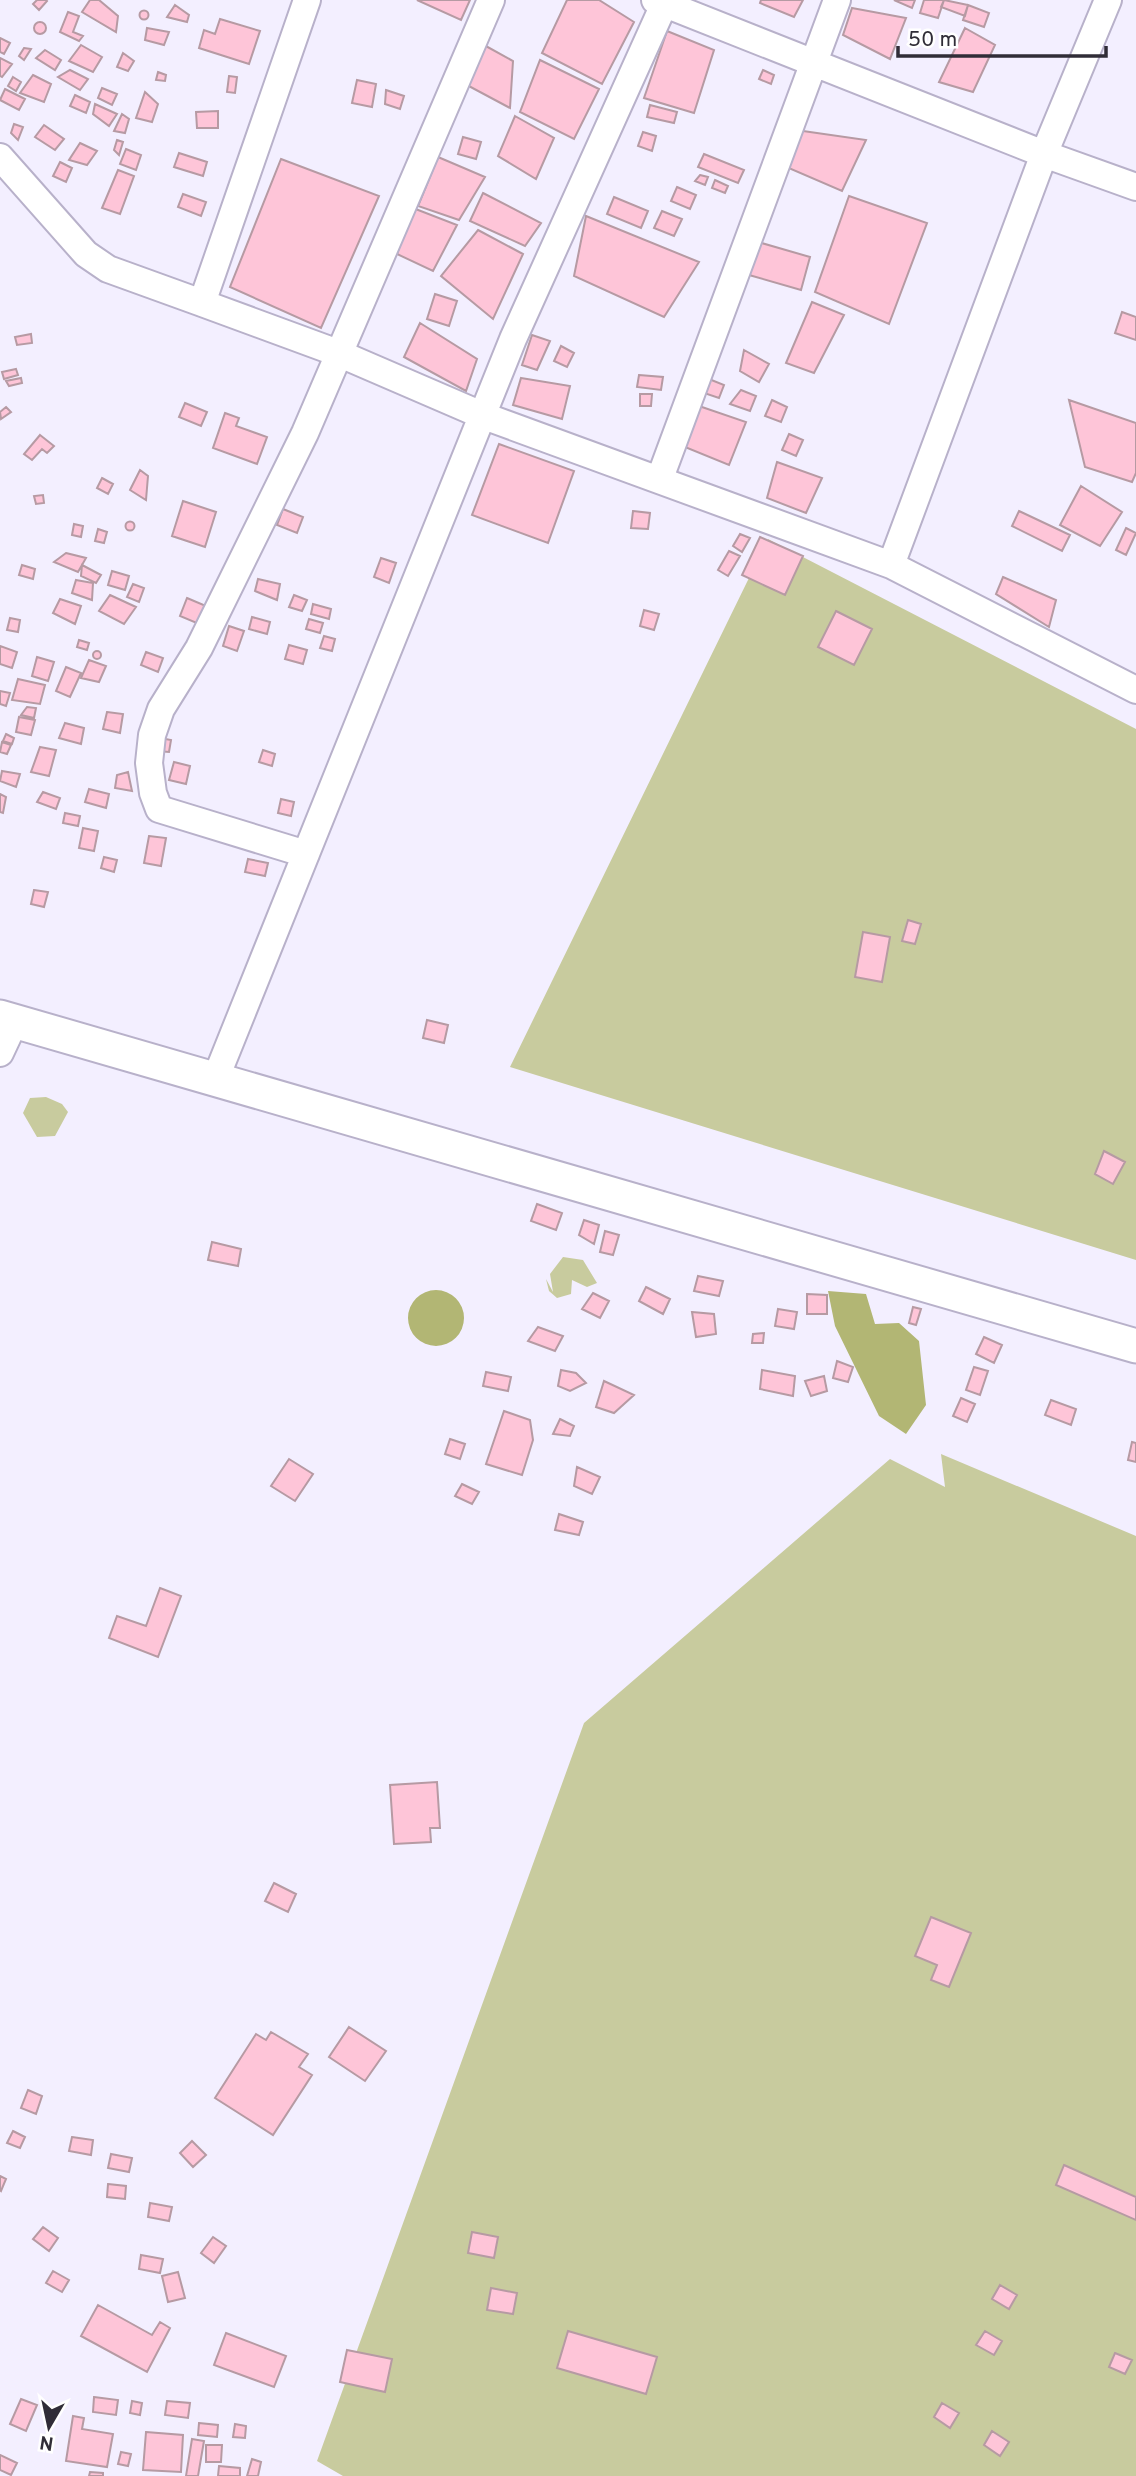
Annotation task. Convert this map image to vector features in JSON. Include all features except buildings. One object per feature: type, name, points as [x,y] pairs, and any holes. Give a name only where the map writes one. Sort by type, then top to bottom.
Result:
[{"type":"street","points":[[202,303],[307,0]]},
{"type":"street","points":[[306,854],[159,809],[153,793],[149,763],[152,735],[161,709],[199,648],[305,433],[491,0]]},
{"type":"street","points":[[660,478],[838,0]]},
{"type":"street","points":[[891,565],[1044,154],[1108,0]]},
{"type":"street","points":[[215,1080],[555,241],[662,1],[1044,154],[1136,187]]},
{"type":"street","points":[[0,157],[86,254],[108,269],[338,353],[484,416],[660,478],[891,565],[1136,690]]},
{"type":"street","points":[[0,1053],[8,1019],[1136,1346]]},
{"type":"green space","points":[[768,539],[1136,729],[1136,1260],[510,1067]]},
{"type":"green space","points":[[46,1097],[62,1104],[68,1112],[55,1136],[37,1137],[23,1113],[30,1098]]},
{"type":"green space","points":[[563,1257],[583,1260],[597,1283],[587,1287],[572,1280],[571,1294],[557,1298],[549,1291],[546,1279],[553,1292],[550,1274]]},
{"type":"green space","points":[[436,1290],[447,1292],[456,1298],[462,1307],[462,1329],[456,1338],[447,1344],[436,1346],[425,1344],[416,1338],[410,1329],[408,1318],[410,1307],[416,1298],[425,1292]]},
{"type":"green space","points":[[828,1291],[866,1294],[875,1324],[899,1323],[919,1341],[926,1405],[906,1434],[879,1416],[835,1326]]},
{"type":"green space","points":[[941,1454],[1136,1536],[1136,2476],[343,2476],[317,2461],[584,1723],[890,1459],[945,1487]]}]
